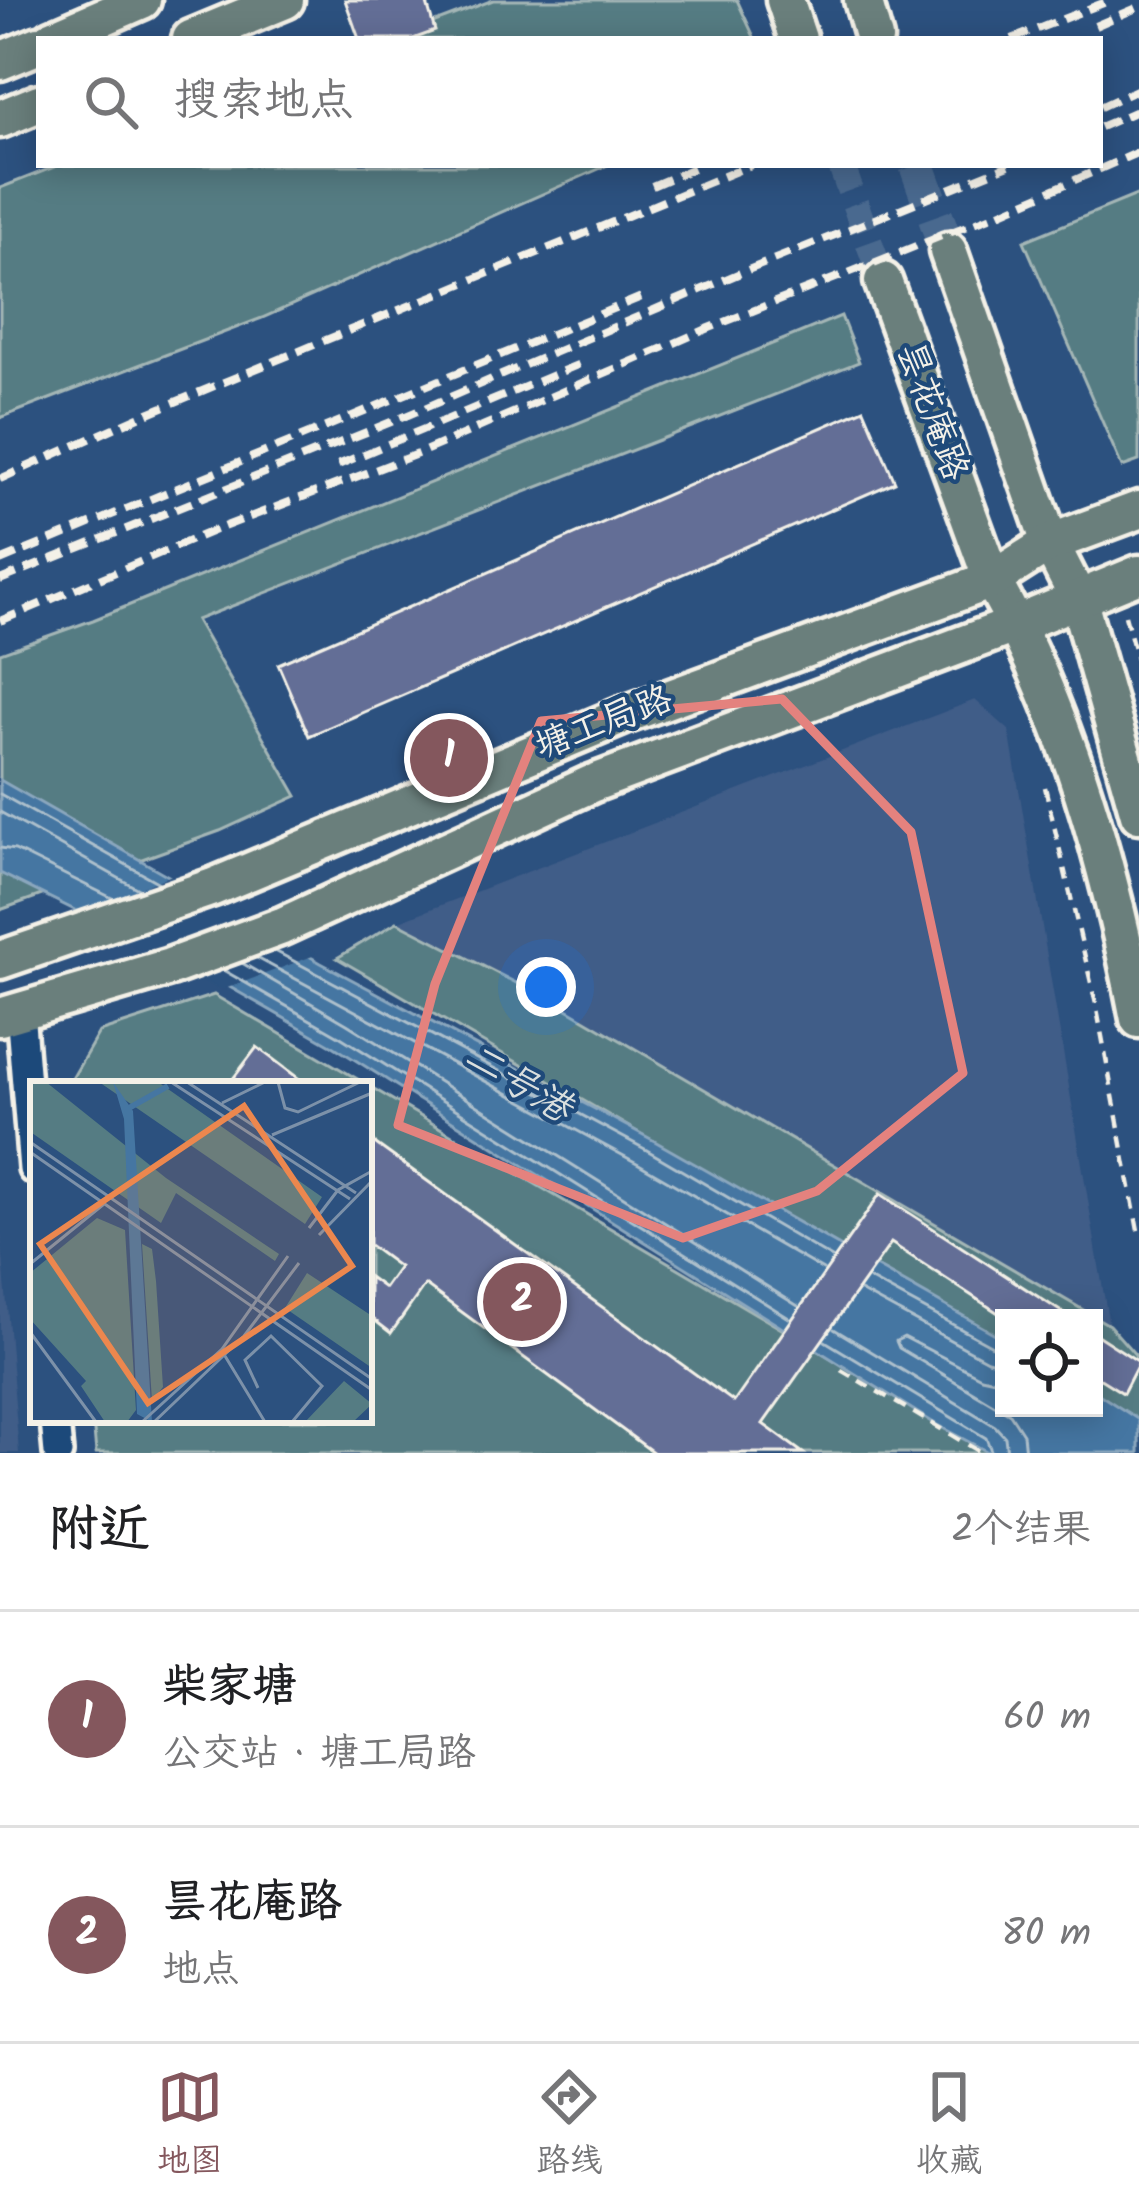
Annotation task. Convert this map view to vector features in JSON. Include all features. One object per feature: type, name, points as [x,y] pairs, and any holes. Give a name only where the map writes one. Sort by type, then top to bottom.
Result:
[{"type":"main road","points":[[59,36],[142,0]]},
{"type":"main road","points":[[198,36],[285,0]]},
{"type":"main road","points":[[785,0],[797,36]]},
{"type":"main road","points":[[863,0],[873,36]]},
{"type":"main road","points":[[0,61],[36,45]]},
{"type":"main road","points":[[0,119],[36,104]]},
{"type":"main road","name":"昙花庵路","points":[[948,251],[1050,543],[1078,598],[1139,814]]},
{"type":"main road","name":"昙花庵路","points":[[883,281],[992,580],[1017,624],[1077,774],[1118,913],[1139,1019]]},
{"type":"main road","name":"塘工局路","points":[[0,961],[213,887],[622,716],[992,580],[1050,543],[1139,510]]},
{"type":"main road","name":"塘工局路","points":[[10,1014],[170,967],[282,926],[591,784],[1139,574]]},
{"type":"street","points":[[10,1014],[30,1148]]},
{"type":"street","points":[[55,1423],[58,1453]]},
{"type":"path","points":[[1038,768],[1072,890],[1139,1236]]},
{"type":"path","points":[[841,1370],[982,1453]]},
{"type":"highlighted area","points":[[782,699],[911,832],[963,1073],[817,1191],[683,1238],[398,1125],[435,984],[541,721]]},
{"type":"shaded area","points":[[975,700],[1009,730],[1109,1325],[1103,1322],[1103,1309],[1082,1309],[567,1009],[397,922]]},
{"type":"shaded area","points":[[0,1220],[19,1453],[0,1453]]},
{"type":"green space","points":[[493,0],[737,0],[754,36],[398,36]]},
{"type":"green space","points":[[51,168],[601,168],[262,318],[0,418],[0,188]]},
{"type":"green space","points":[[1139,194],[1139,461],[1122,467],[1024,241]]},
{"type":"green space","points":[[841,316],[859,362],[196,620],[297,796],[220,831],[0,910],[0,653],[93,620]]},
{"type":"green space","points":[[397,922],[567,1009],[1082,1309],[995,1309],[995,1339],[337,958]]},
{"type":"green space","points":[[214,995],[361,1081],[71,1081],[99,1032]]},
{"type":"green space","points":[[372,1088],[992,1453],[96,1453],[93,1423],[372,1423]]},
{"type":"green space","points":[[1103,1322],[1139,1359],[1139,1422],[1103,1401]]},
{"type":"water","name":"二号港","points":[[0,780],[321,963],[651,1139],[995,1334],[995,1417],[1103,1417],[1103,1397],[1139,1420],[1139,1453],[990,1453],[937,1425],[333,1046],[226,985],[0,873]]},
{"type":"pier","points":[[177,873],[318,954],[222,990],[73,915]]},
{"type":"building","points":[[345,0],[426,0],[435,31],[421,36],[358,36]]},
{"type":"building","points":[[864,409],[895,482],[309,736],[278,664]]},
{"type":"building","points":[[257,1047],[302,1081],[231,1081]]},
{"type":"building","points":[[372,1141],[734,1402],[880,1194],[1057,1309],[995,1311],[891,1243],[763,1424],[803,1453],[654,1453],[425,1285],[391,1333],[372,1318],[372,1279],[384,1288],[399,1267],[372,1247]]},
{"type":"building","points":[[1103,1339],[1139,1362],[1123,1393],[1103,1381]]},
{"type":"tunnel","points":[[842,168],[883,281]]},
{"type":"tunnel","points":[[918,168],[948,251]]},
{"type":"railway","points":[[1020,36],[1111,0]]},
{"type":"railway","points":[[1095,26],[1139,7]]},
{"type":"railway","points":[[1103,106],[1139,89]]},
{"type":"railway","points":[[1103,126],[1139,110]]},
{"type":"railway","points":[[1103,168],[1139,152]]},
{"type":"railway","points":[[652,186],[694,168]]},
{"type":"railway","points":[[0,479],[744,168]]},
{"type":"railway","points":[[0,580],[1002,168]]},
{"type":"railway","points":[[0,621],[215,530],[420,453],[707,329],[1102,168]]},
{"type":"railway","points":[[0,561],[644,296]]},
{"type":"railway","points":[[338,465],[582,363]]},
{"type":"place","name":"柴家塘","points":[[449,758]]},
{"type":"place","name":"昙花庵路","points":[[522,1302]]}]
